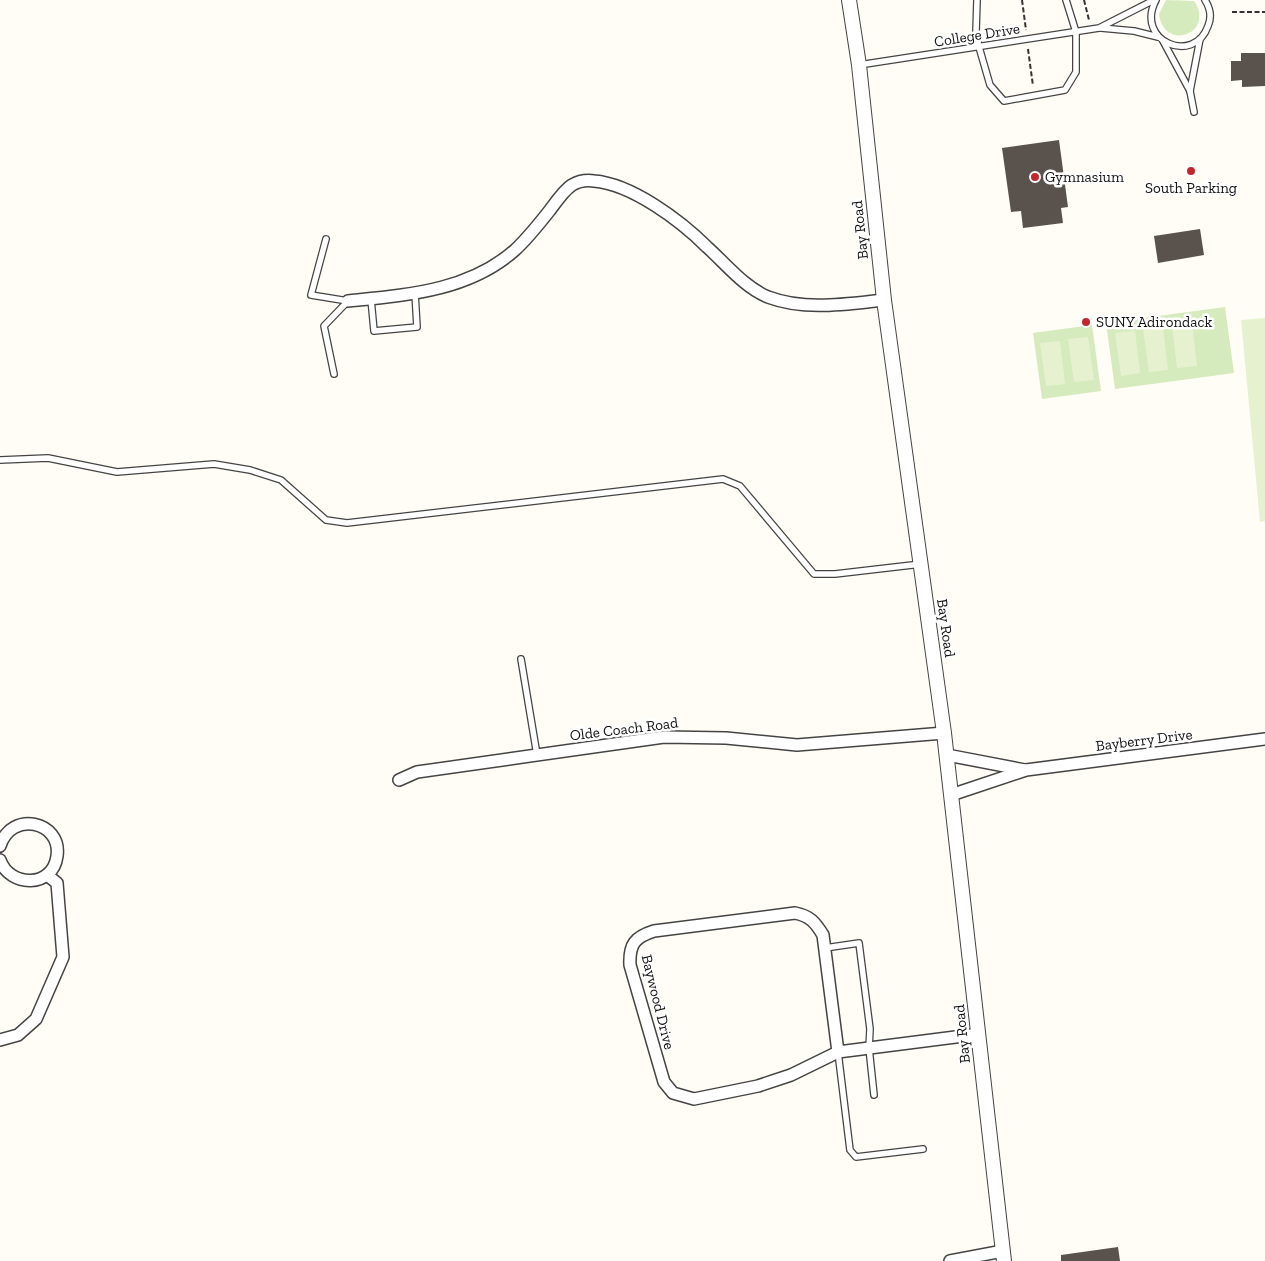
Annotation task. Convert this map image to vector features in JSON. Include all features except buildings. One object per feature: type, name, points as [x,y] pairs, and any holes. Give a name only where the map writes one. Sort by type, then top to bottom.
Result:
[{"type":"street","name":"Bay Road","points":[[849,0],[859,65],[884,300],[947,755],[1004,1256]]},
{"type":"street","points":[[348,301],[439,289],[467,280],[494,265],[513,251],[533,233],[571,185],[581,181],[608,184],[630,193],[661,210],[705,244],[743,281],[766,296],[789,303],[814,305],[884,300]]},
{"type":"street","name":"Olde Coach Road","points":[[399,780],[417,772],[664,737],[726,738],[797,745],[944,733]]},
{"type":"street","name":"Bayberry Drive","points":[[951,795],[1026,770],[1265,739]]},
{"type":"street","name":"Bayberry Drive","points":[[947,755],[1026,770]]},
{"type":"street","points":[[0,846],[9,830],[19,824],[31,823],[42,826],[51,834],[56,844],[58,855],[54,866],[47,875],[37,880],[26,882],[15,878],[6,871],[0,860]]},
{"type":"street","points":[[0,1040],[18,1035],[36,1019],[63,957],[57,882],[47,875]]},
{"type":"street","name":"Baywood Drive","points":[[838,1052],[822,935],[816,923],[806,915],[795,913],[654,931],[641,935],[633,942],[629,951],[630,965],[664,1082],[673,1093],[694,1099],[758,1086],[791,1075],[838,1052],[979,1034]]},
{"type":"street","points":[[950,1261],[1004,1256]]},
{"type":"lane","points":[[977,0],[976,32],[979,47],[990,85],[1004,100],[1065,90],[1076,72],[1076,32],[1066,0]]},
{"type":"lane","points":[[1099,28],[1155,0]]},
{"type":"lane","points":[[1155,0],[1150,16],[1152,26],[1190,91],[1194,112]]},
{"type":"lane","points":[[1190,91],[1200,39],[1210,22],[1210,12],[1205,0]]},
{"type":"lane","name":"College Drive","points":[[859,65],[1099,28]]},
{"type":"lane","points":[[1099,28],[1134,31],[1182,46],[1200,39]]},
{"type":"lane","points":[[326,240],[311,294],[348,301]]},
{"type":"lane","points":[[371,299],[374,331],[417,327],[415,293]]},
{"type":"lane","points":[[334,374],[324,326],[348,301]]},
{"type":"lane","points":[[0,460],[48,458],[117,472],[214,464],[250,470],[281,480],[326,520],[347,523],[723,479],[740,486],[814,574],[835,574],[921,564]]},
{"type":"lane","points":[[521,659],[538,755]]},
{"type":"lane","points":[[824,948],[859,943],[870,1029],[869,1048],[874,1095]]},
{"type":"lane","points":[[838,1052],[850,1150],[856,1157],[923,1149]]},
{"type":"path","points":[[1022,0],[1026,32]]},
{"type":"path","points":[[1084,0],[1089,20]]},
{"type":"path","points":[[1232,12],[1265,12]]},
{"type":"path","points":[[1028,45],[1034,96]]},
{"type":"green space","points":[[1166,0],[1194,1],[1199,12],[1199,22],[1194,29],[1187,34],[1178,35],[1170,33],[1163,26],[1159,14]]},
{"type":"green space","points":[[1225,307],[1234,373],[1115,389],[1106,323]]},
{"type":"green space","points":[[1265,318],[1265,521],[1260,522],[1241,320]]},
{"type":"green space","points":[[1192,323],[1197,366],[1177,368],[1172,325]]},
{"type":"green space","points":[[1092,325],[1101,391],[1042,399],[1033,333]]},
{"type":"green space","points":[[1163,327],[1168,370],[1149,372],[1143,329]]},
{"type":"green space","points":[[1135,331],[1140,373],[1121,376],[1115,333]]},
{"type":"green space","points":[[1088,337],[1094,380],[1074,382],[1068,339]]},
{"type":"green space","points":[[1060,341],[1065,384],[1046,386],[1040,343]]},
{"type":"place","name":"South Parking","points":[[1191,171]]},
{"type":"place","name":"Gymnasium","points":[[1035,177]]},
{"type":"place","name":"SUNY Adirondack","points":[[1086,322]]}]
